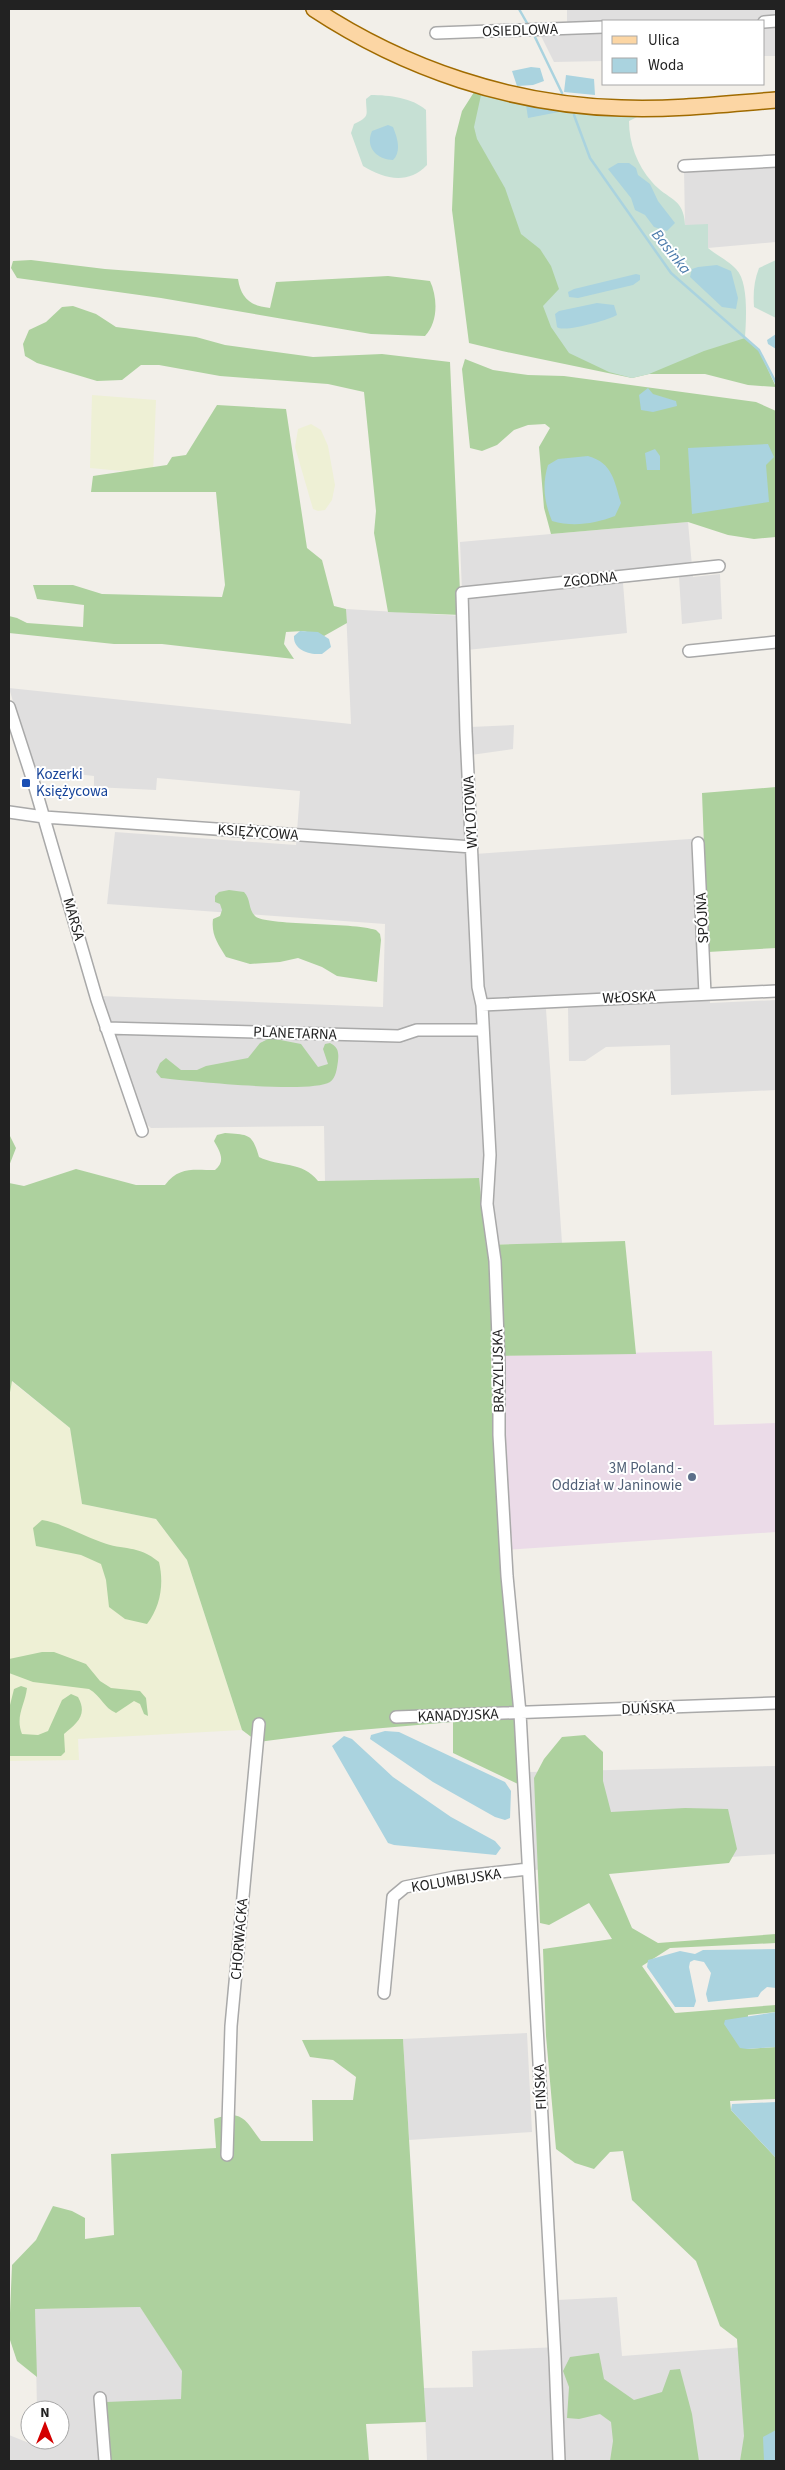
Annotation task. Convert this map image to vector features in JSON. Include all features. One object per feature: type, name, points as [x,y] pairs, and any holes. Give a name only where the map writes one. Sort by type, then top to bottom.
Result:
[{"type":"main road","points":[[314,9],[340,26],[394,54],[455,78],[526,97],[597,107],[641,108],[776,100]]},
{"type":"street","name":"OSIEDLOWA","points":[[436,33],[602,26]]},
{"type":"street","points":[[684,166],[776,161]]},
{"type":"street","name":"ZGODNA","points":[[462,593],[718,566]]},
{"type":"street","name":"WYLOTOWA","points":[[462,593],[478,987],[482,1005],[483,1030]]},
{"type":"street","points":[[689,651],[776,642]]},
{"type":"street","name":"MARSA","points":[[9,707],[44,817],[106,1028],[142,1131]]},
{"type":"street","name":"KSIĘŻYCOWA","points":[[9,812],[44,817],[472,847]]},
{"type":"street","name":"SPÓJNA","points":[[698,842],[705,994]]},
{"type":"street","name":"WŁOSKA","points":[[482,1005],[776,991]]},
{"type":"street","name":"PLANETARNA","points":[[106,1028],[399,1036],[417,1030],[483,1030]]},
{"type":"street","name":"BRAZYLIJSKA","points":[[483,1030],[490,1155],[487,1204],[496,1261],[500,1464],[507,1576],[520,1713]]},
{"type":"street","name":"DUŃSKA","points":[[520,1713],[776,1704]]},
{"type":"street","name":"KANADYJSKA","points":[[396,1717],[520,1713]]},
{"type":"street","name":"FIŃSKA","points":[[520,1713],[556,2357],[559,2461]]},
{"type":"street","name":"CHORWACKA","points":[[227,2155],[231,2026],[259,1724]]},
{"type":"street","name":"KOLUMBIJSKA","points":[[384,1994],[393,1897],[405,1887],[455,1877],[528,1869]]},
{"type":"street","points":[[100,2398],[105,2461]]},
{"type":"shaded area","points":[[567,9],[776,9],[776,56],[765,56],[765,20],[602,20],[602,61],[554,62],[540,34],[567,33]]},
{"type":"shaded area","points":[[776,164],[776,242],[708,248],[685,225],[684,169]]},
{"type":"shaded area","points":[[688,522],[693,577],[720,574],[722,619],[682,624],[679,577],[623,583],[627,633],[467,650],[470,727],[514,725],[513,749],[471,755],[475,854],[704,838],[710,1003],[776,1000],[776,1090],[671,1095],[670,1045],[606,1047],[585,1061],[569,1061],[568,1008],[546,1009],[562,1243],[486,1245],[478,1178],[325,1181],[324,1126],[151,1128],[143,1121],[100,996],[383,1007],[385,924],[107,904],[115,832],[296,845],[300,791],[157,778],[156,790],[94,787],[94,776],[33,769],[9,688],[351,724],[346,609],[463,616],[460,542]]},
{"type":"shaded area","points":[[712,1351],[714,1425],[776,1423],[776,1532],[503,1550],[491,1356]]},
{"type":"shaded area","points":[[776,1766],[776,1854],[534,1870],[529,1772]]},
{"type":"shaded area","points":[[527,2033],[532,2132],[409,2140],[403,2039]]},
{"type":"shaded area","points":[[617,2297],[622,2356],[758,2346],[776,2461],[427,2461],[424,2388],[473,2387],[472,2351],[559,2347],[557,2300]]},
{"type":"shaded area","points":[[140,2307],[183,2371],[181,2399],[110,2461],[9,2461],[9,2435],[20,2439],[20,2450],[70,2450],[70,2400],[37,2400],[35,2309]]},
{"type":"green space","points":[[476,89],[569,107],[671,273],[759,350],[776,387],[748,385],[705,374],[649,374],[632,378],[469,343],[452,210],[455,138],[462,111]]},
{"type":"green space","points":[[491,92],[641,115],[629,121],[632,145],[638,161],[652,182],[682,209],[685,225],[708,224],[708,248],[733,266],[740,275],[746,302],[745,338],[704,351],[649,374],[632,378],[609,372],[569,353],[551,327],[543,306],[559,289],[551,266],[540,249],[521,234],[505,188],[477,139],[474,127],[481,95]]},
{"type":"green space","points":[[371,95],[400,98],[421,106],[426,110],[427,165],[420,171],[404,178],[396,178],[387,177],[363,166],[351,133],[354,124],[365,117],[367,112],[366,99]]},
{"type":"green space","points":[[31,260],[105,269],[238,279],[241,291],[248,300],[257,305],[270,308],[276,282],[388,276],[430,281],[433,288],[435,310],[432,324],[425,336],[371,334],[161,298],[17,278],[11,268],[13,261]]},
{"type":"green space","points":[[776,260],[776,318],[754,307],[754,297],[755,282],[759,268]]},
{"type":"green space","points":[[73,306],[96,314],[116,327],[196,337],[225,345],[313,357],[382,354],[450,362],[461,615],[388,612],[374,533],[376,511],[364,392],[328,384],[220,376],[159,365],[141,365],[122,380],[97,381],[37,363],[25,356],[23,344],[29,330],[46,322],[62,307]]},
{"type":"green space","points":[[465,359],[493,370],[528,375],[564,376],[756,402],[776,411],[776,537],[754,539],[728,535],[688,522],[551,534],[544,508],[539,447],[550,428],[545,424],[528,425],[514,430],[497,445],[482,451],[470,448],[462,369]]},
{"type":"green space","points":[[92,395],[156,400],[153,474],[90,468]]},
{"type":"green space","points":[[217,405],[286,409],[307,548],[322,560],[334,606],[346,609],[347,623],[324,636],[303,631],[286,632],[284,644],[294,659],[162,644],[114,644],[9,633],[9,616],[27,623],[83,627],[84,605],[37,599],[33,585],[73,585],[102,594],[222,597],[225,585],[216,492],[91,492],[93,476],[167,465],[172,457],[186,455]]},
{"type":"green space","points":[[311,424],[321,430],[328,446],[335,485],[332,500],[325,510],[318,511],[313,509],[295,447],[298,429]]},
{"type":"green space","points":[[776,787],[776,948],[708,952],[702,793]]},
{"type":"green space","points":[[229,890],[244,892],[255,916],[262,919],[376,930],[380,934],[381,940],[377,982],[337,976],[322,967],[298,958],[280,962],[250,964],[226,957],[216,939],[213,930],[213,919],[220,916],[222,910],[220,904],[215,902],[215,896],[219,892]]},
{"type":"green space","points":[[270,1038],[301,1044],[318,1067],[328,1064],[323,1049],[325,1044],[330,1043],[336,1048],[338,1055],[337,1070],[334,1078],[330,1082],[318,1085],[276,1087],[161,1078],[156,1072],[160,1063],[166,1058],[181,1070],[197,1070],[206,1066],[248,1058],[260,1043]]},
{"type":"green space","points":[[225,1133],[248,1137],[254,1143],[259,1157],[298,1167],[305,1170],[318,1181],[479,1178],[486,1245],[625,1241],[636,1354],[491,1356],[518,1784],[453,1753],[453,1722],[336,1732],[258,1742],[242,1730],[187,1560],[156,1519],[82,1504],[70,1428],[12,1381],[9,1398],[9,1183],[24,1186],[76,1169],[136,1185],[165,1185],[170,1179],[187,1170],[215,1170],[220,1163],[221,1156],[214,1141],[217,1135]]},
{"type":"green space","points":[[9,1134],[16,1148],[9,1166]]},
{"type":"green space","points":[[11,1381],[70,1428],[82,1504],[156,1519],[187,1560],[242,1730],[78,1739],[79,1760],[9,1761],[9,1398]]},
{"type":"green space","points":[[42,1520],[109,1545],[137,1550],[159,1562],[160,1594],[152,1617],[147,1624],[125,1619],[109,1607],[106,1580],[101,1564],[81,1555],[36,1546],[33,1528]]},
{"type":"green space","points":[[42,1652],[54,1652],[86,1664],[100,1681],[111,1688],[140,1691],[146,1698],[148,1716],[144,1714],[140,1704],[134,1701],[116,1713],[108,1708],[89,1689],[33,1682],[9,1673],[9,1659]]},
{"type":"green space","points":[[21,1686],[27,1688],[20,1716],[22,1734],[38,1735],[48,1731],[62,1700],[71,1694],[78,1697],[82,1709],[80,1718],[64,1734],[65,1752],[61,1756],[9,1756],[9,1709],[14,1689]]},
{"type":"green space","points":[[585,1735],[603,1752],[603,1781],[611,1812],[685,1808],[728,1809],[737,1849],[729,1863],[609,1874],[632,1928],[658,1943],[776,1934],[776,1943],[670,1948],[642,1966],[675,2013],[776,2005],[776,2012],[748,2015],[747,2049],[776,2047],[776,2099],[730,2101],[731,2110],[776,2158],[776,2461],[740,2461],[744,2436],[737,2339],[720,2326],[696,2261],[632,2200],[623,2151],[610,2152],[594,2169],[575,2163],[556,2149],[546,2036],[543,1949],[612,1939],[589,1903],[549,1925],[540,1923],[534,1778],[544,1759],[562,1737]]},
{"type":"green space","points":[[403,2039],[426,2422],[366,2424],[369,2461],[110,2461],[106,2402],[181,2399],[182,2371],[140,2307],[35,2309],[37,2377],[17,2361],[9,2337],[12,2265],[36,2240],[53,2206],[72,2211],[85,2218],[85,2239],[114,2235],[111,2154],[216,2148],[214,2119],[231,2115],[242,2118],[247,2122],[261,2141],[313,2141],[312,2100],[353,2100],[356,2077],[333,2060],[310,2057],[302,2040]]},
{"type":"green space","points":[[599,2353],[604,2379],[634,2400],[662,2392],[670,2370],[680,2369],[692,2414],[699,2461],[610,2461],[613,2441],[611,2422],[600,2414],[579,2419],[567,2418],[569,2387],[563,2371],[570,2357]]},
{"type":"water","points":[[531,67],[540,68],[544,81],[533,85],[517,86],[512,71]]},
{"type":"water","points":[[566,75],[594,79],[595,95],[564,92]]},
{"type":"water","points":[[525,98],[557,105],[559,112],[528,118]]},
{"type":"water","points":[[388,125],[393,127],[398,144],[396,156],[393,160],[377,155],[370,142],[372,131]]},
{"type":"water","points":[[618,163],[629,163],[636,168],[638,175],[650,184],[658,201],[675,223],[667,231],[654,227],[645,215],[635,210],[631,198],[608,169]]},
{"type":"water","points":[[717,265],[731,271],[738,298],[736,309],[722,307],[690,277],[692,269]]},
{"type":"water","points":[[636,274],[640,275],[640,280],[633,285],[578,298],[569,297],[568,292],[574,289]]},
{"type":"water","points":[[597,303],[614,305],[617,315],[596,323],[577,327],[557,327],[555,314],[559,311]]},
{"type":"water","points":[[776,334],[776,349],[768,344],[767,340]]},
{"type":"water","points":[[648,388],[653,394],[676,401],[677,406],[653,412],[641,410],[639,395]]},
{"type":"water","points":[[768,444],[774,457],[766,465],[769,502],[692,514],[688,448]]},
{"type":"water","points":[[655,449],[660,456],[660,470],[647,470],[645,453]]},
{"type":"water","points":[[588,456],[603,463],[614,480],[621,503],[615,516],[584,524],[552,521],[545,493],[548,465],[558,459]]},
{"type":"water","points":[[300,631],[318,632],[329,639],[331,647],[322,654],[312,654],[303,651],[294,641],[294,636]]},
{"type":"water","points":[[385,1731],[399,1732],[505,1782],[511,1791],[510,1818],[505,1820],[495,1817],[433,1782],[370,1739],[371,1735]]},
{"type":"water","points":[[344,1736],[352,1739],[393,1777],[451,1817],[495,1841],[501,1848],[496,1855],[388,1843],[332,1746]]},
{"type":"water","points":[[776,1949],[776,1988],[767,1987],[758,1997],[708,2002],[706,1994],[711,1973],[704,1962],[694,1960],[690,1962],[689,1967],[696,2001],[694,2007],[675,2007],[647,1967],[648,1960],[680,1951],[695,1954],[703,1950]]},
{"type":"water","points":[[776,2012],[776,2047],[740,2048],[724,2024],[725,2020]]},
{"type":"water","points":[[776,2102],[776,2158],[731,2110],[732,2104]]},
{"type":"water","points":[[776,2430],[776,2461],[764,2461],[763,2437]]},
{"type":"waterway","name":"Basinka","points":[[519,9],[527,23]]},
{"type":"waterway","points":[[533,33],[562,93]]},
{"type":"waterway","name":"Basinka","points":[[574,115],[590,158],[671,273],[759,350],[776,383]]},
{"type":"place","name":"Kozerki Księżycowa","points":[[26,783]]},
{"type":"place","name":"3M Poland - Oddział w Janinowie","points":[[692,1477]]}]
